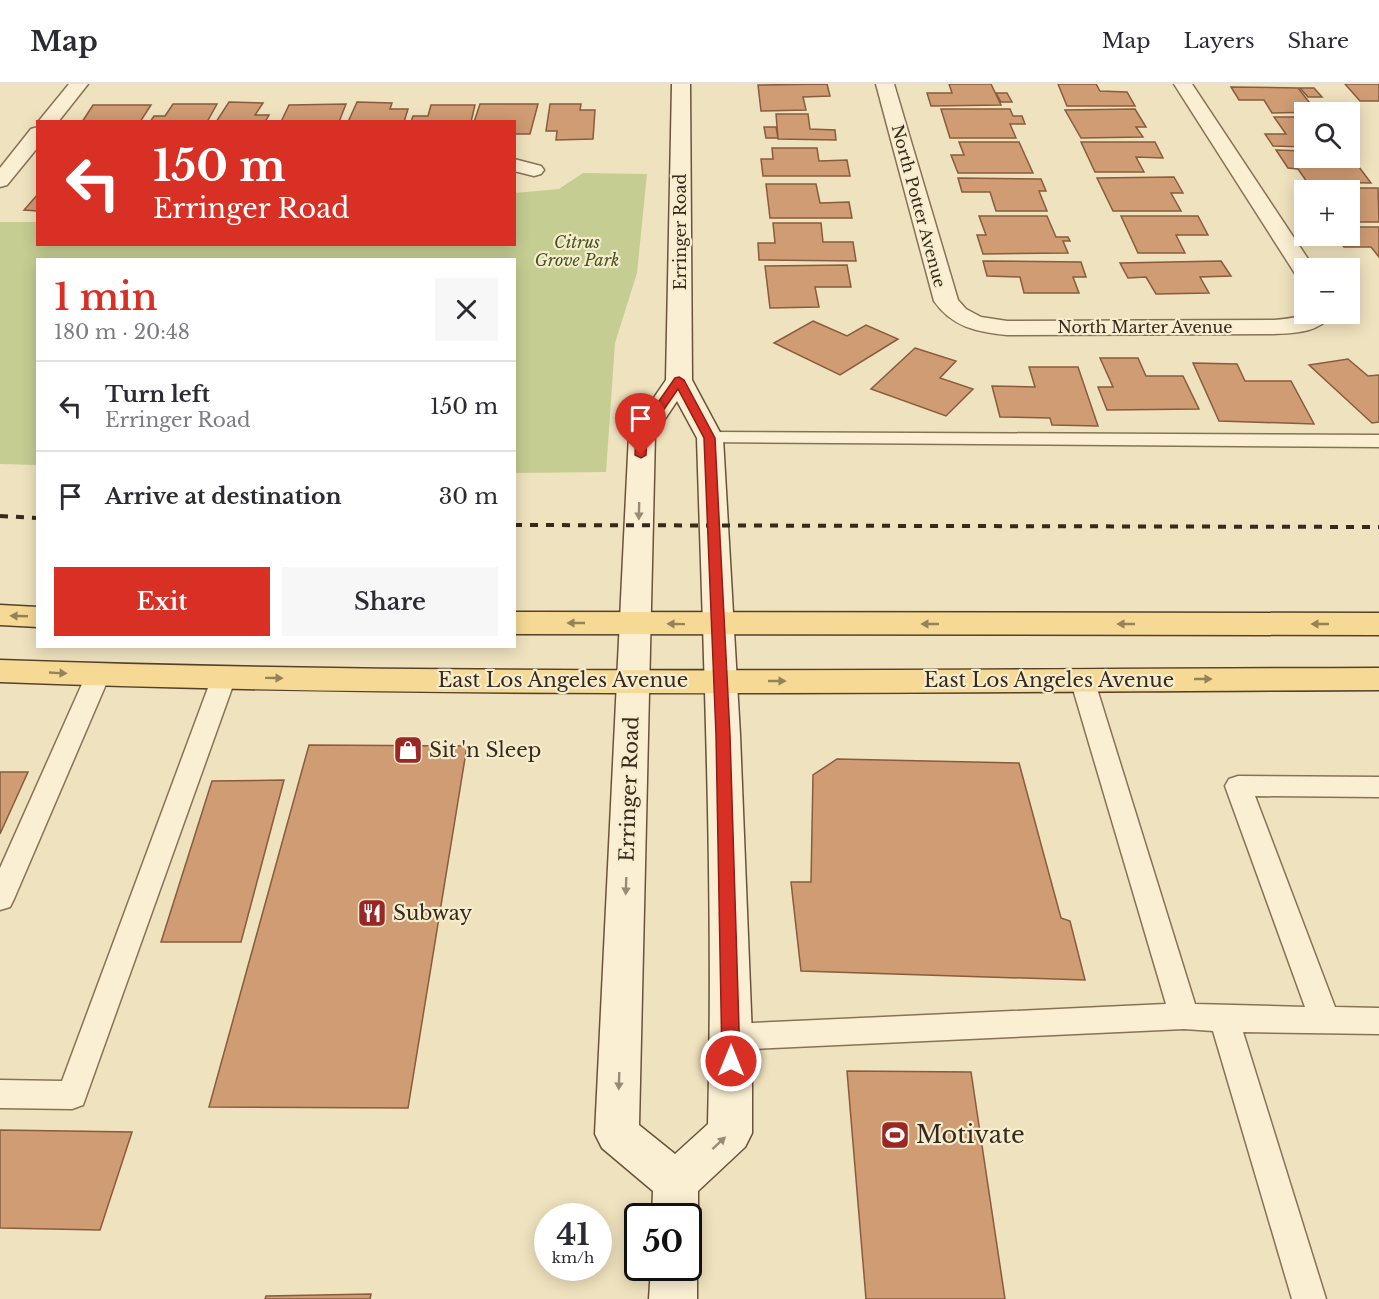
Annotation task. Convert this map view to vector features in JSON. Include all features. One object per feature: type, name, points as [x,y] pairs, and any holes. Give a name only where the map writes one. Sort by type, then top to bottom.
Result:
[{"type":"main road","points":[[49,120],[79,84]]},
{"type":"main road","name":"Erringer Road","points":[[679,380],[642,434],[617,1134],[676,1199],[730,1133],[731,1037],[723,735],[710,438],[679,380],[681,84]]},
{"type":"main road","name":"North Potter Avenue","points":[[885,84],[945,301],[952,311],[966,320]]},
{"type":"main road","points":[[1183,84],[1296,258]]},
{"type":"main road","points":[[0,181],[27,156],[36,137]]},
{"type":"main road","name":"North Marter Avenue","points":[[966,320],[985,326],[1007,328],[1274,327],[1303,324]]},
{"type":"main road","points":[[0,615],[36,617]]},
{"type":"main road","points":[[516,622],[1379,624]]},
{"type":"main road","name":"East Los Angeles Avenue","points":[[0,671],[224,677],[633,681],[1379,679]]},
{"type":"main road","points":[[673,1299],[674,1281]]},
{"type":"lane","points":[[710,438],[1379,441]]},
{"type":"lane","points":[[0,899],[98,675]]},
{"type":"lane","points":[[0,1094],[72,1095],[224,677]]},
{"type":"lane","points":[[1082,679],[1184,1016]]},
{"type":"lane","points":[[1325,1020],[1238,786],[1379,787]]},
{"type":"lane","points":[[731,1037],[1184,1016],[1224,1019],[1379,1021]]},
{"type":"lane","points":[[1224,1019],[1309,1299]]},
{"type":"green space","name":"Citrus Grove Park","points":[[583,173],[647,174],[637,273],[615,343],[606,472],[516,473],[516,258],[36,258],[36,465],[0,464],[0,222],[36,222],[36,246],[516,246],[516,193],[559,189]]},
{"type":"building","points":[[827,84],[830,96],[803,97],[806,110],[761,111],[758,85]]},
{"type":"building","points":[[949,84],[991,84],[1001,105],[931,106],[927,93],[952,93]]},
{"type":"building","points":[[1058,84],[1096,84],[1100,91],[1127,92],[1135,106],[1067,106]]},
{"type":"building","points":[[1345,84],[1379,84],[1379,101],[1360,101]]},
{"type":"building","points":[[1231,87],[1298,88],[1309,102],[1294,102],[1294,113],[1272,113],[1264,100],[1239,100]]},
{"type":"building","points":[[1300,88],[1314,88],[1322,97],[1308,97]]},
{"type":"building","points":[[996,93],[1007,93],[1012,102],[1001,102]]},
{"type":"building","points":[[229,102],[263,103],[255,115],[269,115],[266,120],[217,120]]},
{"type":"building","points":[[357,102],[392,103],[390,109],[408,109],[405,120],[349,120]]},
{"type":"building","points":[[173,104],[217,104],[208,120],[151,120],[154,116],[165,116]]},
{"type":"building","points":[[346,104],[340,120],[282,120],[289,105]]},
{"type":"building","points":[[480,104],[538,104],[530,134],[516,134],[516,120],[475,120]]},
{"type":"building","points":[[550,104],[581,104],[580,110],[595,110],[593,139],[556,140],[557,131],[546,131]]},
{"type":"building","points":[[93,105],[151,105],[141,120],[83,120]]},
{"type":"building","points":[[431,105],[475,105],[471,120],[412,120],[413,116],[428,116]]},
{"type":"building","points":[[941,109],[1010,109],[1013,116],[1022,116],[1025,124],[1010,124],[1016,138],[950,138]]},
{"type":"building","points":[[1135,109],[1146,127],[1136,127],[1143,137],[1081,138],[1065,110]]},
{"type":"building","points":[[776,114],[808,114],[810,129],[835,130],[836,140],[778,139]]},
{"type":"building","points":[[1274,117],[1294,117],[1294,147],[1273,146],[1265,134],[1286,134]]},
{"type":"building","points":[[764,127],[776,127],[778,138],[766,138]]},
{"type":"building","points":[[959,142],[1019,142],[1033,173],[958,173],[951,155],[964,155]]},
{"type":"building","points":[[1081,142],[1155,142],[1163,158],[1136,157],[1144,172],[1095,172]]},
{"type":"building","points":[[772,148],[817,148],[819,161],[847,160],[850,176],[763,176],[761,159],[773,159]]},
{"type":"building","points":[[1276,150],[1294,151],[1294,168],[1360,168],[1371,183],[1360,183],[1360,180],[1306,180],[1298,169],[1288,168]]},
{"type":"building","points":[[1174,177],[1183,193],[1171,193],[1181,211],[1113,211],[1097,178]]},
{"type":"building","points":[[958,178],[1041,179],[1046,191],[1039,191],[1047,211],[996,211],[990,192],[962,192]]},
{"type":"building","points":[[766,184],[816,184],[820,203],[849,202],[852,218],[770,218]]},
{"type":"building","points":[[1360,188],[1378,188],[1379,222],[1360,222]]},
{"type":"building","points":[[36,196],[36,211],[24,210]]},
{"type":"building","points":[[979,216],[1047,216],[1056,237],[1068,237],[1070,241],[1063,241],[1068,253],[983,254],[977,235],[986,235]]},
{"type":"building","points":[[1121,216],[1198,216],[1208,235],[1176,235],[1185,253],[1138,253]]},
{"type":"building","points":[[773,223],[821,223],[823,242],[853,242],[856,261],[759,260],[758,243],[775,243]]},
{"type":"building","points":[[1360,227],[1379,227],[1379,257],[1371,247],[1344,247],[1360,246]]},
{"type":"building","points":[[983,261],[1081,262],[1086,277],[1073,277],[1079,293],[1024,293],[1020,277],[987,276]]},
{"type":"building","points":[[1221,261],[1231,276],[1200,277],[1209,293],[1156,294],[1146,277],[1128,278],[1120,263]]},
{"type":"building","points":[[847,265],[851,287],[815,287],[819,307],[770,308],[765,266]]},
{"type":"building","points":[[813,321],[847,336],[866,325],[898,339],[840,375],[774,343]]},
{"type":"building","points":[[915,348],[956,361],[940,378],[973,389],[946,416],[871,389]]},
{"type":"building","points":[[1100,358],[1138,358],[1146,376],[1183,376],[1199,409],[1107,410],[1098,387],[1113,387]]},
{"type":"building","points":[[1348,359],[1368,376],[1379,375],[1379,422],[1372,423],[1309,365]]},
{"type":"building","points":[[1193,363],[1237,364],[1245,381],[1291,381],[1314,424],[1219,421]]},
{"type":"building","points":[[1029,367],[1078,367],[1098,426],[1052,425],[1050,418],[1000,417],[992,386],[1035,387]]},
{"type":"building","points":[[309,745],[467,746],[408,1108],[209,1107]]},
{"type":"building","points":[[837,759],[1019,763],[1061,918],[1070,921],[1085,980],[801,971],[791,882],[811,882],[813,775]]},
{"type":"building","points":[[0,772],[28,772],[0,834]]},
{"type":"building","points":[[284,780],[241,942],[161,942],[212,781]]},
{"type":"building","points":[[847,1071],[971,1072],[1005,1299],[866,1299]]},
{"type":"building","points":[[0,1130],[132,1132],[100,1230],[0,1228]]},
{"type":"building","points":[[371,1294],[370,1299],[265,1299],[266,1296]]},
{"type":"railway","points":[[0,516],[36,518]]},
{"type":"railway","points":[[516,525],[1379,527]]},
{"type":"place","name":"Sit 'n Sleep","points":[[408,750]]},
{"type":"place","name":"Subway","points":[[372,913]]},
{"type":"place","name":"Motivate","points":[[895,1135]]},
{"type":"route","points":[[641,455],[642,434],[679,380],[710,438],[723,735],[731,1061]]}]
